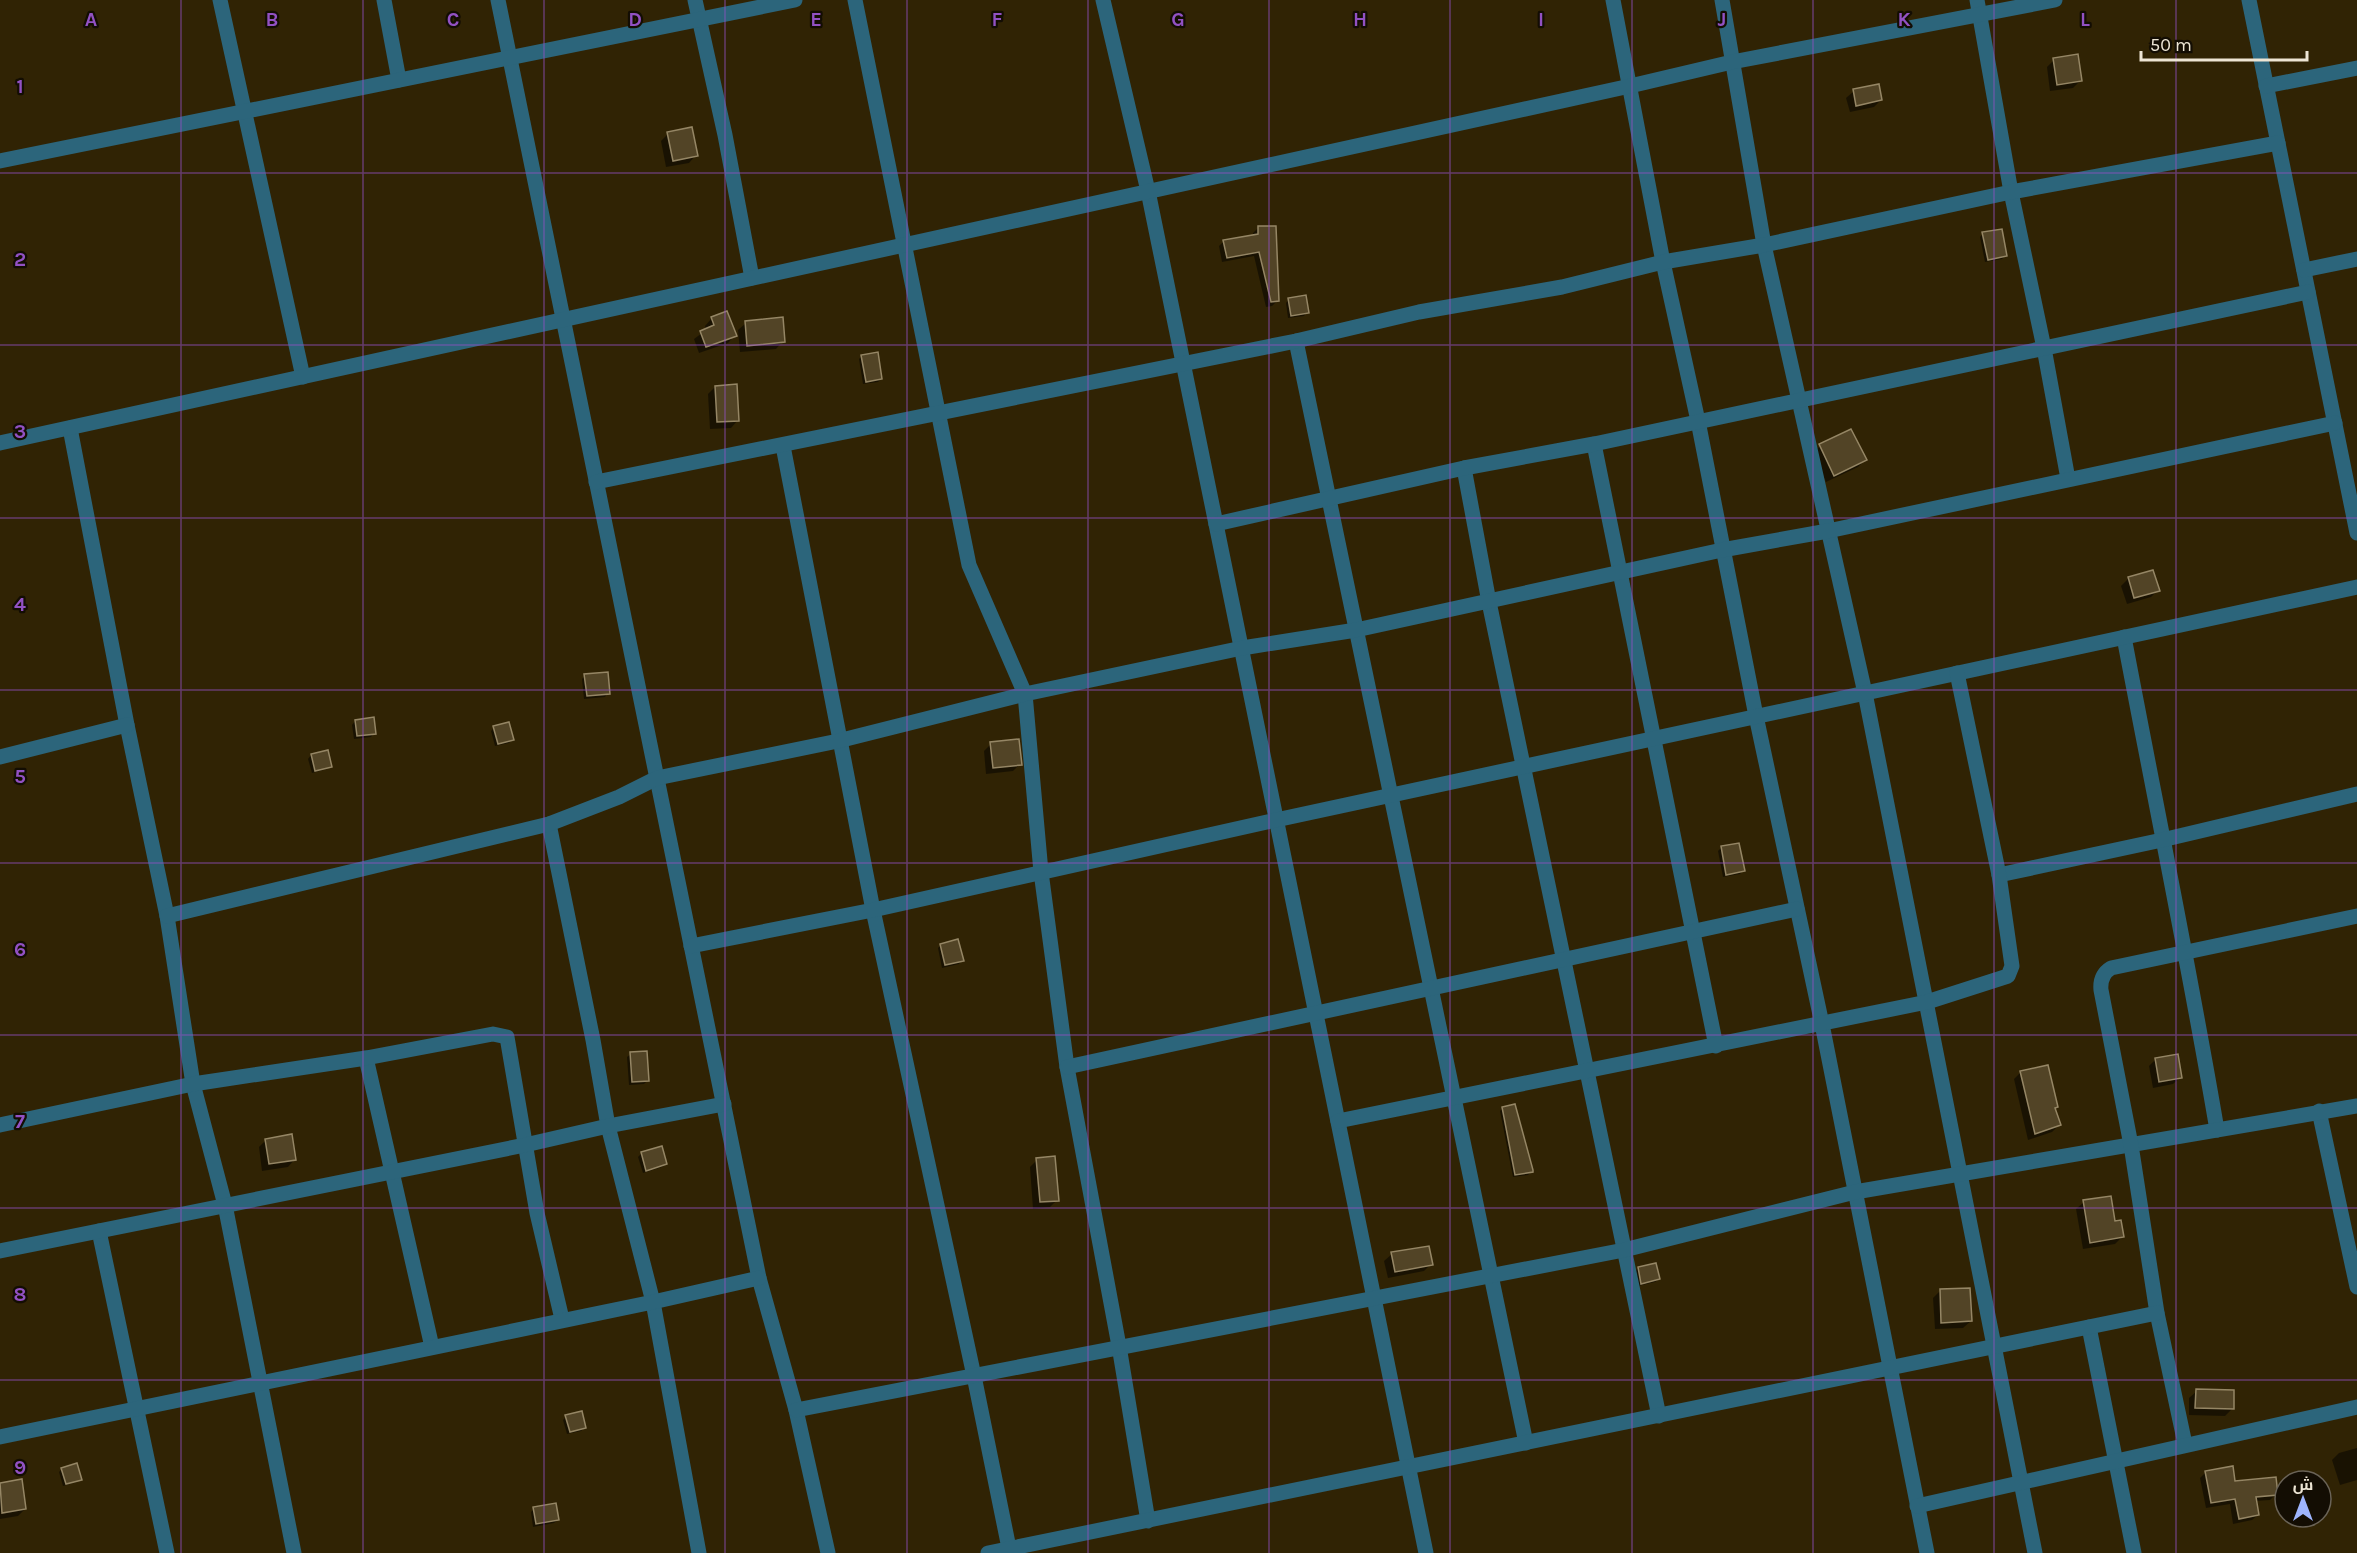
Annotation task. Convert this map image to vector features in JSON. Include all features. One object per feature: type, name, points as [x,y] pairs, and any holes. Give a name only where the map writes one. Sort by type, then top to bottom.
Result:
[{"type":"street","points":[[220,0],[303,376]]},
{"type":"street","points":[[384,0],[399,80]]},
{"type":"street","points":[[498,0],[759,1278],[796,1410],[828,1553]]},
{"type":"street","points":[[695,0],[725,135],[752,278]]},
{"type":"street","points":[[0,161],[795,0]]},
{"type":"street","points":[[855,0],[969,565],[1025,693],[1041,872],[1067,1067],[1119,1346],[1148,1521]]},
{"type":"street","points":[[1103,0],[1148,191],[1426,1553]]},
{"type":"street","points":[[1612,0],[1756,716],[1822,1024],[1927,1553]]},
{"type":"street","points":[[1722,0],[1764,245],[1801,400],[1865,693],[2035,1553]]},
{"type":"street","points":[[1,437],[69,428],[1979,8],[2055,0]]},
{"type":"street","points":[[2249,0],[2357,532]]},
{"type":"street","points":[[1979,8],[2011,192],[2044,348],[2068,479]]},
{"type":"street","points":[[2266,86],[2357,68]]},
{"type":"street","points":[[596,482],[783,446],[1296,340],[1419,312],[1562,287],[1663,262],[1764,245],[2011,192],[2278,143]]},
{"type":"street","points":[[2304,270],[2357,259]]},
{"type":"street","points":[[1216,524],[1464,468],[1594,444],[2308,292]]},
{"type":"street","points":[[1296,340],[1526,1443]]},
{"type":"street","points":[[167,916],[549,824],[619,797],[657,778],[838,741],[1025,693],[1242,648],[1356,630],[1722,550],[1828,531],[2335,423]]},
{"type":"street","points":[[69,428],[167,916],[193,1084],[225,1206],[294,1553]]},
{"type":"street","points":[[1594,444],[1716,1046]]},
{"type":"street","points":[[783,446],[838,741],[1010,1551]]},
{"type":"street","points":[[2342,456],[2357,453]]},
{"type":"street","points":[[1464,468],[1489,602],[1659,1416]]},
{"type":"street","points":[[692,946],[873,910],[1276,820],[2357,587]]},
{"type":"street","points":[[2124,637],[2162,840],[2186,951],[2217,1130]]},
{"type":"street","points":[[1338,1121],[1926,1002],[2004,978],[2012,966],[1999,874],[1957,673]]},
{"type":"street","points":[[0,756],[127,725]]},
{"type":"street","points":[[1999,874],[2162,840],[2357,794]]},
{"type":"street","points":[[549,824],[608,1126],[653,1302],[699,1553]]},
{"type":"street","points":[[1067,1067],[1797,909]]},
{"type":"street","points":[[2185,1444],[2157,1313],[2131,1144],[2101,990],[2102,977],[2111,968],[2357,916]]},
{"type":"street","points":[[0,1125],[193,1084],[366,1058],[493,1034],[507,1037],[537,1213],[562,1319]]},
{"type":"street","points":[[366,1058],[432,1347]]},
{"type":"street","points":[[0,1251],[724,1104]]},
{"type":"street","points":[[796,1410],[1624,1250],[1855,1192],[2357,1106]]},
{"type":"street","points":[[2319,1112],[2357,1287]]},
{"type":"street","points":[[99,1231],[166,1553]]},
{"type":"street","points":[[0,1437],[759,1278]]},
{"type":"street","points":[[988,1553],[1010,1551],[2157,1313]]},
{"type":"street","points":[[2089,1327],[2134,1553]]},
{"type":"street","points":[[1917,1506],[2357,1407]]},
{"type":"building","points":[[2078,54],[2082,81],[2057,85],[2053,58]]},
{"type":"building","points":[[1879,84],[1882,100],[1856,106],[1853,89]]},
{"type":"building","points":[[692,127],[698,156],[673,161],[667,132]]},
{"type":"building","points":[[1258,226],[1276,226],[1279,301],[1271,302],[1259,252],[1227,258],[1223,240],[1258,234]]},
{"type":"building","points":[[2002,229],[2007,256],[1988,260],[1982,232]]},
{"type":"building","points":[[1306,295],[1309,313],[1291,316],[1288,298]]},
{"type":"building","points":[[727,311],[737,336],[706,347],[700,331],[714,325],[711,317]]},
{"type":"building","points":[[783,317],[785,342],[747,346],[745,321]]},
{"type":"building","points":[[878,352],[882,379],[866,382],[861,355]]},
{"type":"building","points":[[737,384],[739,421],[717,422],[715,386]]},
{"type":"building","points":[[1851,429],[1867,460],[1834,476],[1819,444]]},
{"type":"building","points":[[2153,570],[2160,591],[2134,598],[2128,577]]},
{"type":"building","points":[[608,672],[610,694],[587,696],[584,674]]},
{"type":"building","points":[[374,717],[376,734],[357,736],[355,720]]},
{"type":"building","points":[[509,722],[514,740],[498,744],[493,726]]},
{"type":"building","points":[[1019,739],[1022,765],[993,768],[990,742]]},
{"type":"building","points":[[328,750],[332,767],[315,771],[311,754]]},
{"type":"building","points":[[1739,843],[1745,871],[1726,875],[1721,846]]},
{"type":"building","points":[[958,939],[964,961],[945,965],[940,944]]},
{"type":"building","points":[[647,1051],[649,1081],[632,1082],[630,1052]]},
{"type":"building","points":[[2178,1054],[2182,1078],[2159,1082],[2155,1058]]},
{"type":"building","points":[[2048,1065],[2058,1107],[2055,1108],[2061,1125],[2035,1134],[2020,1071]]},
{"type":"building","points":[[1515,1104],[1533,1172],[1515,1175],[1502,1107]]},
{"type":"building","points":[[292,1134],[296,1160],[269,1164],[265,1139]]},
{"type":"building","points":[[662,1146],[667,1164],[646,1171],[641,1152]]},
{"type":"building","points":[[1055,1156],[1059,1201],[1040,1202],[1036,1158]]},
{"type":"building","points":[[2111,1196],[2115,1221],[2121,1220],[2124,1237],[2090,1243],[2083,1200]]},
{"type":"building","points":[[1429,1246],[1433,1265],[1395,1272],[1391,1252]]},
{"type":"building","points":[[1656,1263],[1660,1279],[1641,1284],[1638,1267]]},
{"type":"building","points":[[1970,1288],[1972,1321],[1941,1323],[1940,1289]]},
{"type":"building","points":[[2196,1389],[2234,1390],[2234,1409],[2195,1408]]},
{"type":"building","points":[[582,1411],[586,1428],[570,1432],[565,1415]]},
{"type":"building","points":[[77,1463],[82,1480],[66,1484],[61,1468]]},
{"type":"building","points":[[2233,1466],[2235,1481],[2273,1477],[2273,1495],[2256,1497],[2259,1515],[2239,1519],[2235,1499],[2211,1503],[2205,1471]]},
{"type":"building","points":[[22,1479],[26,1509],[2,1513],[0,1483]]},
{"type":"building","points":[[556,1503],[559,1520],[536,1524],[533,1507]]}]
